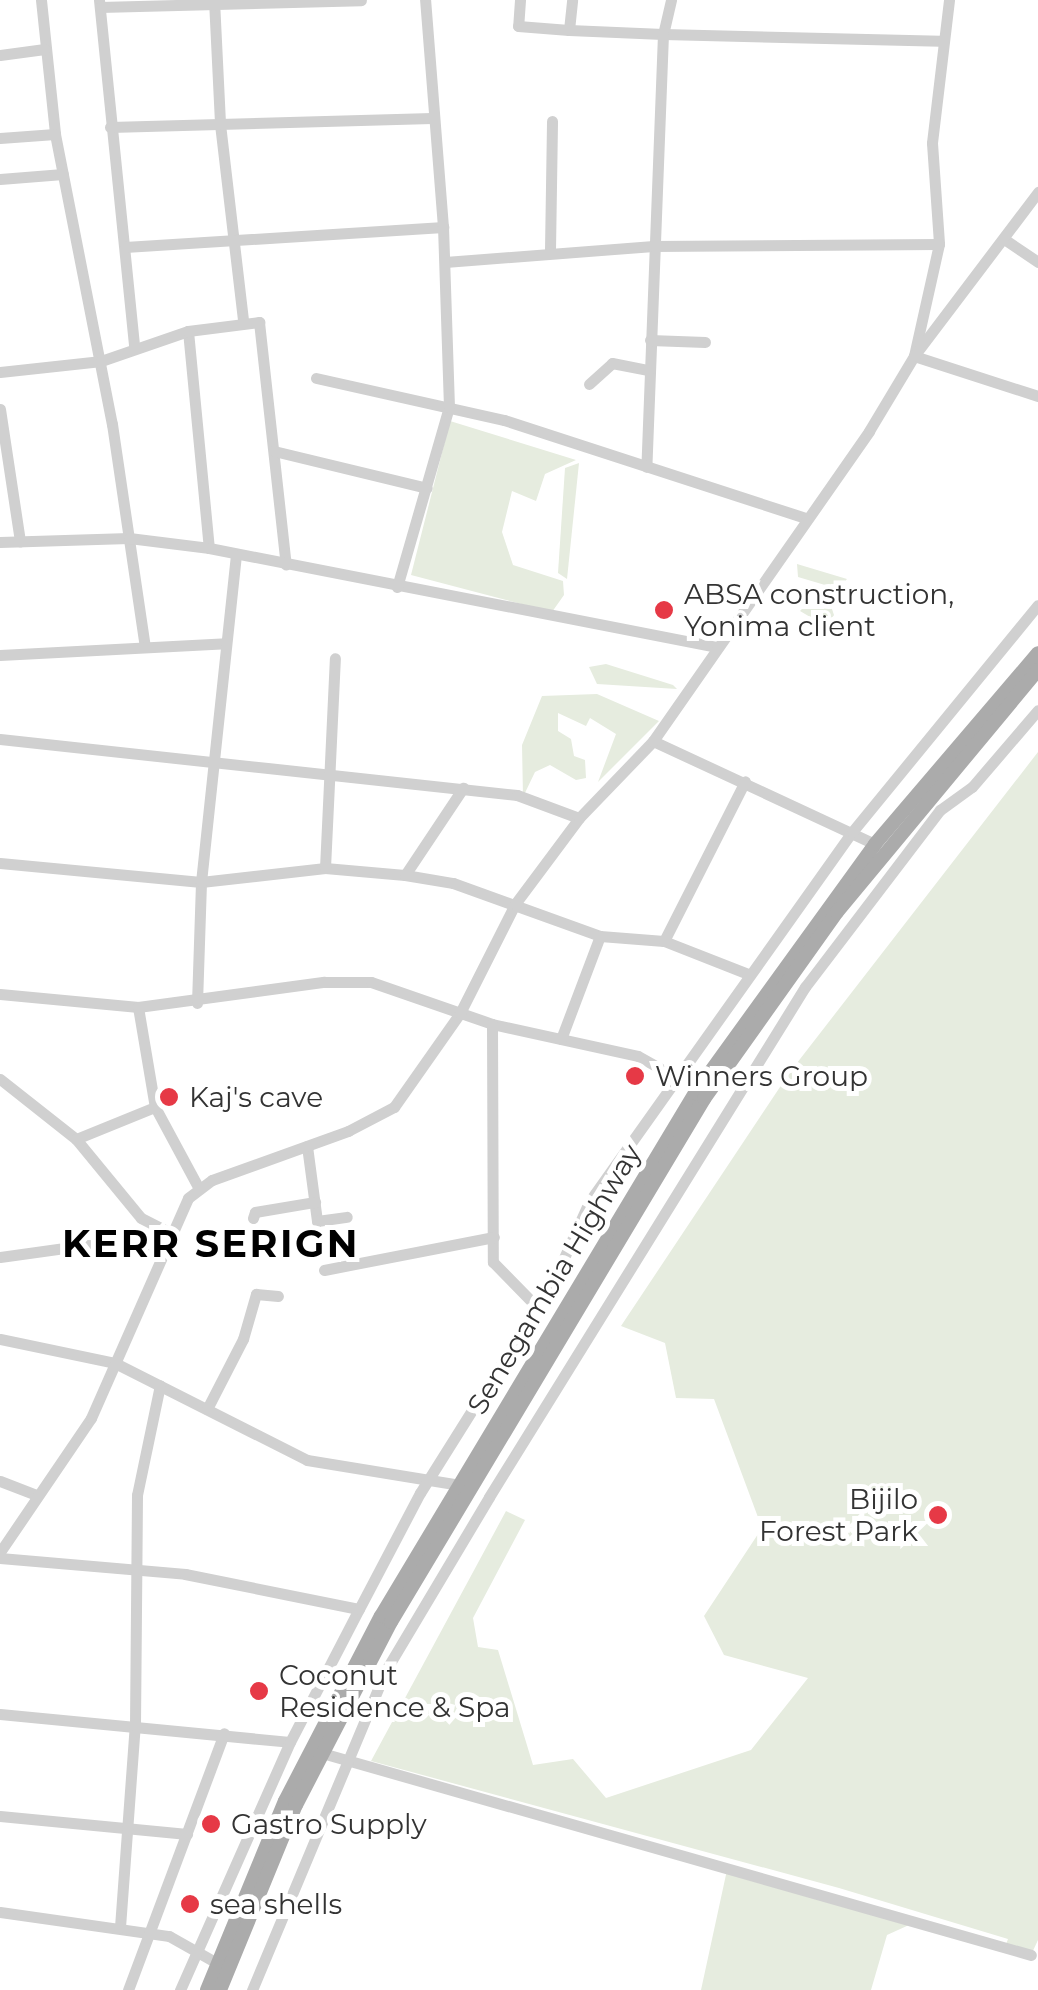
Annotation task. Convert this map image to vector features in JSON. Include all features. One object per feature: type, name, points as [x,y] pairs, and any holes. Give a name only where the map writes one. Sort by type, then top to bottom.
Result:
[{"type":"main road","name":"Senegambia Highway","points":[[207,1990],[304,1762],[460,1485],[694,1093],[875,844],[1038,653]]},
{"type":"main road","name":"Senegambia Highway","points":[[220,1990],[322,1753],[390,1622],[704,1099],[884,851],[1038,670]]},
{"type":"street","points":[[41,0],[55,134],[100,360],[145,647]]},
{"type":"street","points":[[134,347],[99,4],[361,0]]},
{"type":"street","points":[[396,586],[449,408],[444,227],[424,0]]},
{"type":"street","points":[[520,0],[518,26],[940,41]]},
{"type":"street","points":[[568,30],[572,0]]},
{"type":"street","points":[[646,467],[663,34],[672,0]]},
{"type":"street","points":[[914,356],[940,244],[932,142],[940,41],[949,0]]},
{"type":"street","points":[[214,2],[220,124],[243,320]]},
{"type":"street","points":[[0,55],[45,49]]},
{"type":"street","points":[[110,127],[432,118]]},
{"type":"street","points":[[550,250],[552,121]]},
{"type":"street","points":[[0,138],[55,134]]},
{"type":"street","points":[[0,180],[63,174]]},
{"type":"street","points":[[359,1609],[135,1570],[0,1555],[92,1418],[170,1233],[198,1187],[307,1146],[394,1107],[460,1013],[514,904],[579,818],[653,741],[879,417],[914,356],[1038,192]]},
{"type":"street","points":[[126,247],[444,227]]},
{"type":"street","points":[[1004,239],[1038,262]]},
{"type":"street","points":[[445,262],[550,250],[653,246],[940,244]]},
{"type":"street","points":[[926,306],[946,314]]},
{"type":"street","points":[[0,372],[100,360],[188,331],[243,320],[259,322],[286,566]]},
{"type":"street","points":[[188,331],[208,548]]},
{"type":"street","points":[[650,340],[706,342]]},
{"type":"street","points":[[914,356],[1038,396]]},
{"type":"street","points":[[588,384],[612,363],[648,370]]},
{"type":"street","points":[[316,378],[449,408],[805,518]]},
{"type":"street","points":[[0,409],[20,540]]},
{"type":"street","points":[[274,451],[427,488]]},
{"type":"street","points":[[0,542],[128,538],[208,548],[716,648]]},
{"type":"street","points":[[197,1003],[201,882],[236,555]]},
{"type":"street","points":[[180,1990],[290,1742],[359,1609],[432,1477],[535,1306],[589,1202],[852,832],[1038,606]]},
{"type":"street","points":[[0,654],[226,642]]},
{"type":"street","points":[[325,868],[335,658]]},
{"type":"street","points":[[252,1990],[386,1670],[805,986],[940,810],[972,787],[1038,710]]},
{"type":"street","points":[[0,740],[328,770],[517,795],[579,818]]},
{"type":"street","points":[[653,741],[875,844]]},
{"type":"street","points":[[664,941],[745,781]]},
{"type":"street","points":[[405,875],[463,788]]},
{"type":"street","points":[[0,863],[201,882],[325,868],[405,875],[514,904],[600,936],[664,941],[748,974]]},
{"type":"street","points":[[561,1040],[600,936]]},
{"type":"street","points":[[0,994],[138,1008],[360,982],[492,1024],[638,1056],[679,1079]]},
{"type":"street","points":[[138,1008],[155,1106],[198,1187]]},
{"type":"street","points":[[492,1024],[494,1236],[500,1273],[535,1306]]},
{"type":"street","points":[[0,1079],[76,1139],[141,1218],[170,1233]]},
{"type":"street","points":[[76,1139],[155,1106]]},
{"type":"street","points":[[307,1146],[318,1220],[347,1218]]},
{"type":"street","points":[[253,1218],[255,1212],[315,1202]]},
{"type":"street","points":[[324,1270],[494,1236]]},
{"type":"street","points":[[0,1257],[86,1245],[164,1247]]},
{"type":"street","points":[[207,1409],[243,1339],[256,1294],[278,1296]]},
{"type":"street","points":[[0,1339],[116,1363],[307,1460],[432,1477],[460,1485]]},
{"type":"street","points":[[120,1926],[135,1725],[137,1495],[160,1385]]},
{"type":"street","points":[[0,1480],[37,1495]]},
{"type":"street","points":[[0,1714],[290,1742]]},
{"type":"street","points":[[128,1990],[224,1733]]},
{"type":"street","points":[[322,1753],[347,1765],[745,1869],[1031,1955]]},
{"type":"street","points":[[0,1816],[187,1834]]},
{"type":"street","points":[[0,1912],[150,1932],[196,1947],[218,1963]]},
{"type":"shaded area","points":[[450,421],[576,460],[545,474],[536,501],[512,491],[502,532],[513,565],[563,581],[564,595],[552,612],[411,575]]},
{"type":"shaded area","points":[[579,463],[567,579],[558,573],[565,468]]},
{"type":"shaded area","points":[[797,564],[847,579],[829,600],[834,615],[827,627],[800,611],[825,585],[798,577]]},
{"type":"shaded area","points":[[606,664],[677,689],[597,684],[589,667]]},
{"type":"shaded area","points":[[597,694],[659,721],[598,782],[616,734],[590,718],[586,726],[558,713],[558,731],[571,739],[574,756],[585,760],[586,778],[576,780],[550,765],[535,772],[523,797],[522,745],[542,696]]},
{"type":"shaded area","points":[[1038,752],[1038,1940],[1031,1955],[1005,1947],[1008,1939],[839,1888],[371,1761],[506,1511],[525,1520],[473,1618],[478,1647],[498,1650],[533,1765],[573,1759],[606,1798],[751,1750],[808,1678],[724,1655],[704,1616],[762,1528],[714,1399],[676,1398],[665,1343],[621,1326],[790,1072]]},
{"type":"shaded area","points":[[727,1870],[909,1925],[887,1935],[871,1990],[701,1990]]},
{"type":"place","name":"ABSA construction, Yonima client","points":[[664,610]]},
{"type":"place","name":"Winners Group","points":[[635,1076]]},
{"type":"place","name":"Kaj's cave","points":[[169,1097]]},
{"type":"place","name":"Bijilo Forest Park","points":[[938,1515]]},
{"type":"place","name":"Coconut Residence & Spa","points":[[259,1691]]},
{"type":"place","name":"Gastro Supply","points":[[211,1824]]},
{"type":"place","name":"sea shells","points":[[190,1904]]},
{"type":"district","name":"KERR SERIGN","points":[[211,1244]]}]
